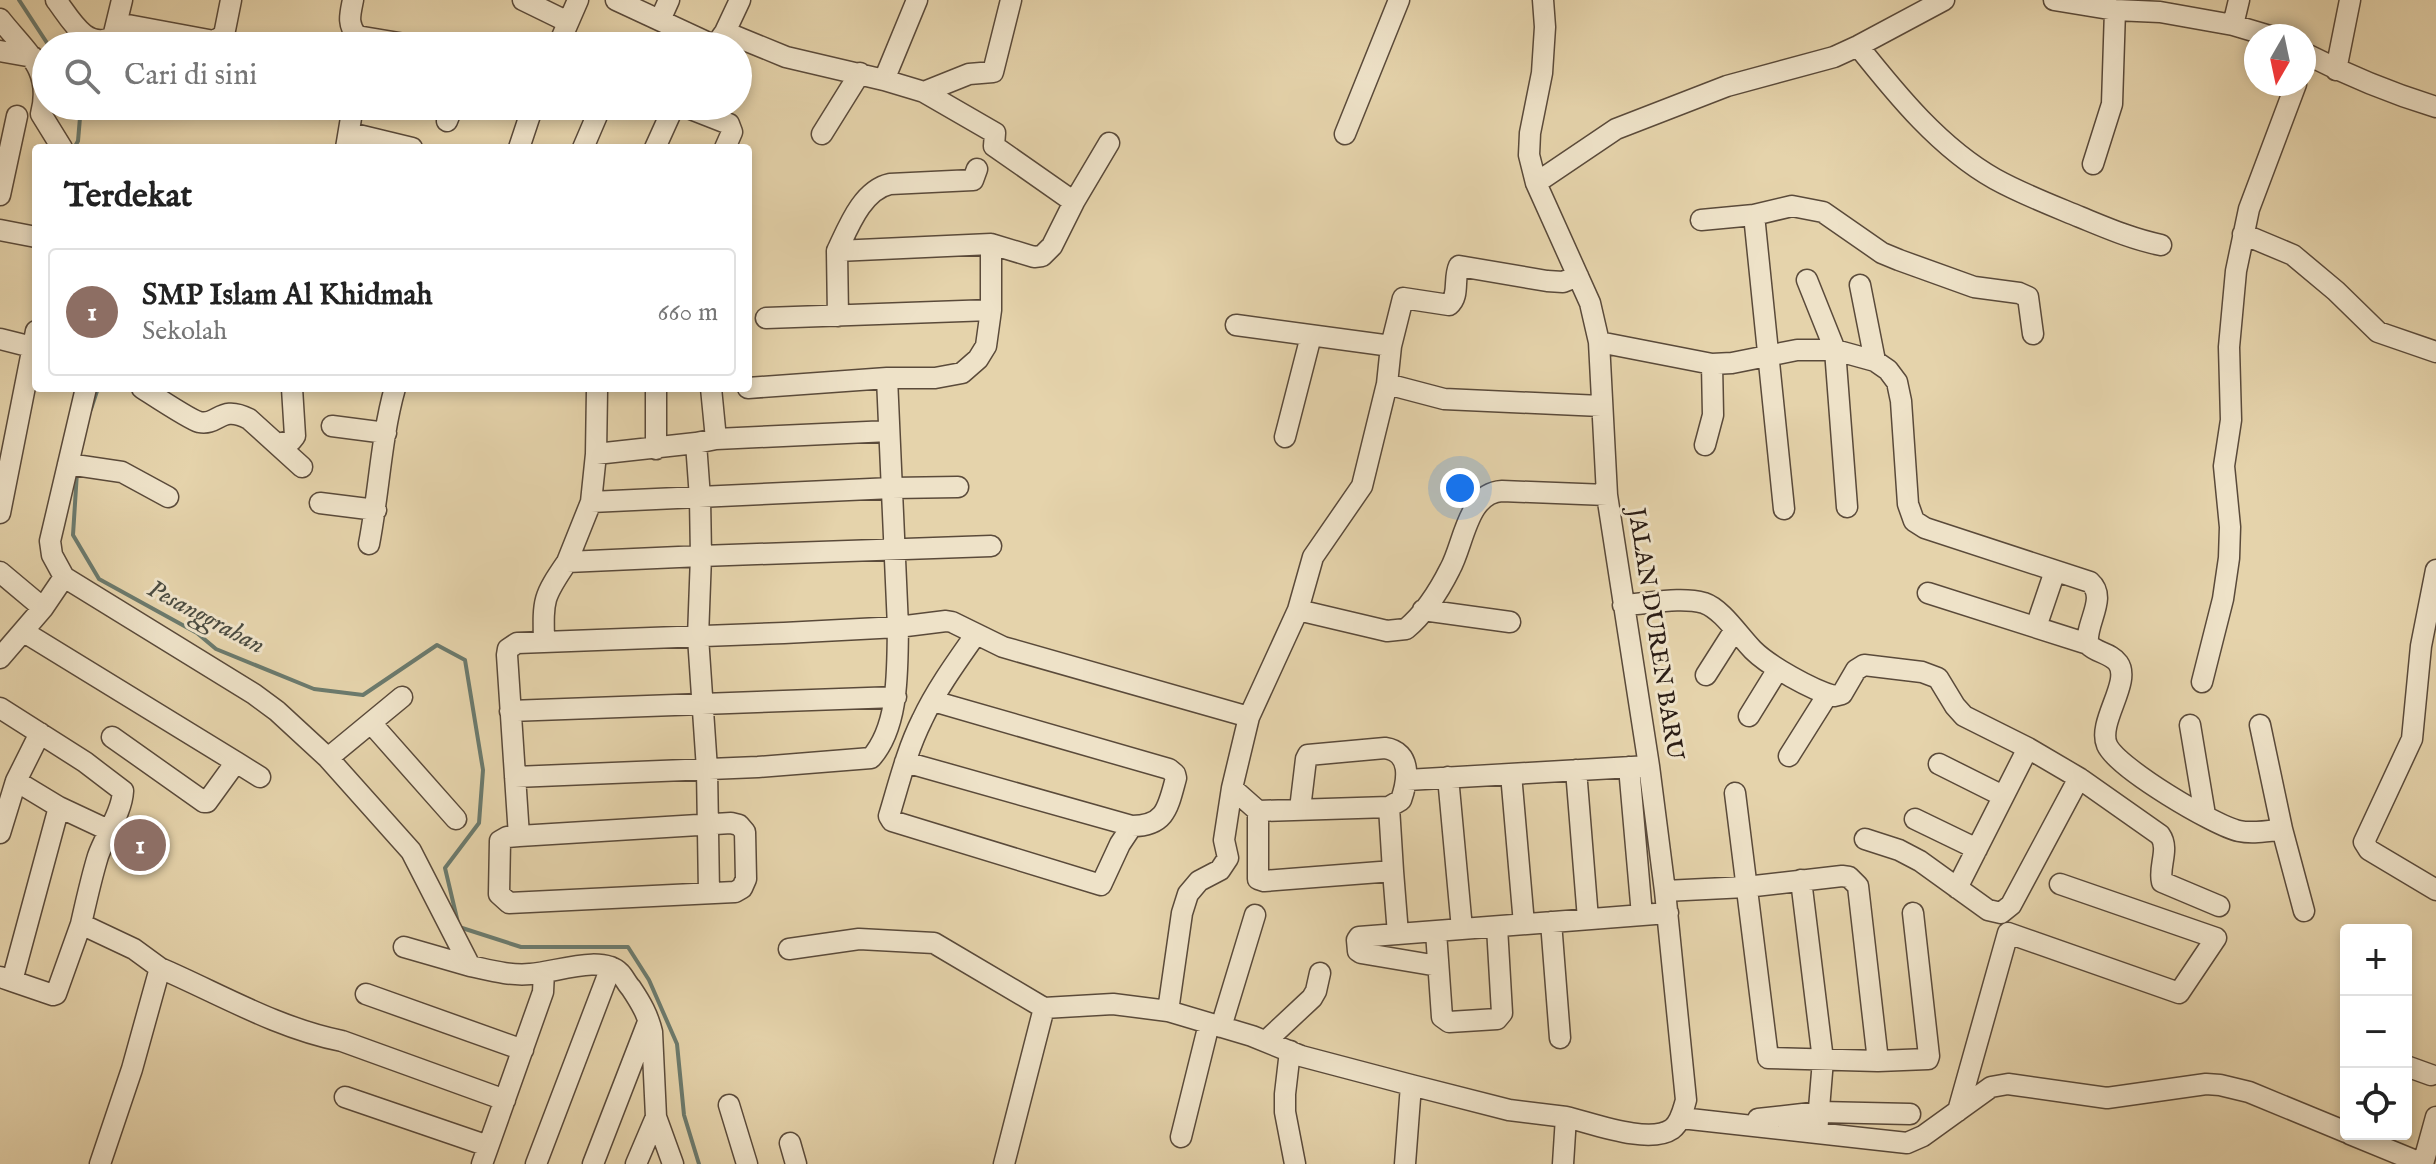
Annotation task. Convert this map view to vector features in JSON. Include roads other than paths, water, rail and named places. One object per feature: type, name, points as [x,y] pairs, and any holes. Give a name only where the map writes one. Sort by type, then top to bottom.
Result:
[{"type":"street","points":[[56,0],[80,32]]},
{"type":"street","points":[[114,32],[122,0]]},
{"type":"street","points":[[225,32],[231,0]]},
{"type":"street","points":[[353,0],[349,20],[353,32]]},
{"type":"street","points":[[523,0],[568,22]]},
{"type":"street","points":[[564,32],[578,0]]},
{"type":"street","points":[[616,0],[660,20],[698,32]]},
{"type":"street","points":[[660,20],[669,0]]},
{"type":"street","points":[[724,32],[740,0]]},
{"type":"street","points":[[884,80],[917,0]]},
{"type":"street","points":[[924,92],[969,74],[993,72],[1011,0]]},
{"type":"street","points":[[1345,134],[1399,0]]},
{"type":"street","name":"JALAN DUREN BARU","points":[[1543,0],[1542,73],[1530,133],[1529,155],[1536,183],[1590,303],[1599,342],[1607,495],[1623,605],[1639,766],[1668,913],[1686,1100],[1681,1118]]},
{"type":"street","points":[[1536,183],[1616,129],[1727,86],[1834,57],[1944,0]]},
{"type":"street","points":[[2054,0],[2115,10],[2160,12],[2244,28]]},
{"type":"street","points":[[2233,25],[2239,0]]},
{"type":"street","points":[[2336,70],[2344,2]]},
{"type":"street","points":[[2093,164],[2112,104],[2115,10]]},
{"type":"street","points":[[0,19],[32,56]]},
{"type":"street","points":[[117,23],[166,32]]},
{"type":"street","points":[[1858,46],[1894,92],[1953,149],[1993,177],[2022,193],[2133,239],[2161,245]]},
{"type":"street","points":[[752,48],[860,73],[924,92],[995,133],[994,146],[1074,202]]},
{"type":"street","points":[[0,51],[32,57]]},
{"type":"street","points":[[2316,62],[2391,93],[2436,107]]},
{"type":"street","points":[[822,134],[860,73]]},
{"type":"street","points":[[2202,682],[2223,599],[2229,558],[2230,527],[2224,466],[2231,420],[2230,320],[2236,271],[2253,198],[2291,96]]},
{"type":"street","points":[[0,195],[9,115],[32,116]]},
{"type":"street","points":[[45,120],[59,144]]},
{"type":"street","points":[[351,120],[348,140],[380,144]]},
{"type":"street","points":[[520,144],[528,120]]},
{"type":"street","points":[[585,144],[595,120]]},
{"type":"street","points":[[658,144],[675,120]]},
{"type":"street","points":[[718,120],[732,127],[727,144]]},
{"type":"street","points":[[837,251],[991,244],[1034,257],[1042,256],[1052,246],[1109,143]]},
{"type":"street","points":[[838,316],[837,251],[849,225],[868,198],[881,186],[890,184],[973,180],[977,169]]},
{"type":"street","points":[[1701,220],[1754,215],[1787,206],[1823,212],[1882,253],[1974,287],[2028,297],[2033,334]]},
{"type":"street","points":[[1754,215],[1784,509]]},
{"type":"street","points":[[0,230],[32,236]]},
{"type":"street","points":[[2243,234],[2293,255],[2378,332],[2436,352]]},
{"type":"street","points":[[752,388],[952,376],[970,368],[986,346],[991,310],[991,244]]},
{"type":"street","points":[[1168,1011],[1182,913],[1188,894],[1199,881],[1220,870],[1228,858],[1224,840],[1232,788],[1249,717],[1298,610],[1313,557],[1362,486],[1387,384],[1391,346],[1403,298],[1449,305],[1455,296],[1455,275],[1459,266],[1547,281],[1563,282],[1578,276]]},
{"type":"street","points":[[1807,280],[1835,350],[1847,507]]},
{"type":"street","points":[[1860,285],[1875,361]]},
{"type":"street","points":[[766,318],[991,310]]},
{"type":"street","points":[[1236,325],[1391,346]]},
{"type":"street","points":[[1285,437],[1311,336]]},
{"type":"street","points":[[0,339],[32,342]]},
{"type":"street","points":[[1599,342],[1720,363],[1797,350],[1835,350],[1875,361],[1888,370],[1897,382],[1908,504],[1914,521],[1937,533],[2090,582],[2096,587],[2098,595],[2088,627],[2088,644]]},
{"type":"street","points":[[0,513],[32,357]]},
{"type":"street","points":[[1705,445],[1713,415],[1720,363]]},
{"type":"street","points":[[515,777],[871,758],[881,744],[896,697],[898,627],[887,378]]},
{"type":"street","points":[[1387,384],[1444,399],[1601,406]]},
{"type":"street","points":[[85,392],[71,464],[50,541],[52,555],[64,577],[254,694],[328,758],[411,851],[470,966]]},
{"type":"street","points":[[149,392],[199,422],[211,421],[229,412],[239,414],[249,419],[302,467]]},
{"type":"street","points":[[277,444],[291,441],[295,436],[292,392]]},
{"type":"street","points":[[369,544],[394,392]]},
{"type":"street","points":[[544,641],[544,601],[567,562],[591,502],[597,392]]},
{"type":"street","points":[[656,392],[656,449]]},
{"type":"street","points":[[709,893],[707,769],[698,637],[700,498],[711,392]]},
{"type":"street","points":[[332,426],[386,433]]},
{"type":"street","points":[[596,454],[706,441],[889,431]]},
{"type":"street","points":[[71,464],[122,472],[168,497]]},
{"type":"street","points":[[591,502],[958,487]]},
{"type":"street","points":[[1298,610],[1387,631],[1400,631],[1410,626],[1451,569],[1468,523],[1481,499],[1502,491],[1607,495]]},
{"type":"street","points":[[320,503],[376,510]]},
{"type":"street","points":[[567,562],[991,546]]},
{"type":"street","points":[[2436,570],[2421,646],[2412,739],[2364,842],[2369,850],[2436,890]]},
{"type":"street","points":[[2036,627],[2055,571]]},
{"type":"street","points":[[0,572],[43,608]]},
{"type":"street","points":[[2,652],[24,632],[64,577]]},
{"type":"street","points":[[1928,593],[2088,644],[2117,661],[2121,676],[2105,735],[2106,744],[2121,763],[2228,828],[2241,832],[2282,829]]},
{"type":"street","points":[[1623,605],[1702,603],[1721,613],[1758,655],[1778,669],[1828,694],[1842,694],[1856,670],[1864,665],[1922,672],[1938,678],[1964,716],[2079,778],[2163,838],[2162,882],[2219,906]]},
{"type":"street","points":[[1423,610],[1510,622]]},
{"type":"street","points":[[519,836],[508,649],[517,643],[898,627],[966,629],[1003,647],[1249,717]]},
{"type":"street","points":[[966,629],[905,762],[889,816],[892,821],[1101,885],[1132,826]]},
{"type":"street","points":[[1706,675],[1734,631]]},
{"type":"street","points":[[24,632],[260,777]]},
{"type":"street","points":[[1749,716],[1778,669]]},
{"type":"street","points":[[1789,756],[1828,694]]},
{"type":"street","points":[[328,758],[402,697]]},
{"type":"street","points":[[510,711],[896,697]]},
{"type":"street","points":[[905,762],[1132,826],[1147,826],[1167,810],[1176,778],[1173,771],[933,701]]},
{"type":"street","points":[[0,708],[123,791],[120,807],[98,858],[81,924],[56,994],[53,995],[6,979],[59,807]]},
{"type":"street","points":[[371,723],[456,819]]},
{"type":"street","points":[[2190,725],[2205,815]]},
{"type":"street","points":[[2260,725],[2282,829],[2304,911]]},
{"type":"street","points":[[0,833],[16,781],[40,733]]},
{"type":"street","points":[[112,737],[204,802],[236,762]]},
{"type":"street","points":[[1232,788],[1258,811],[1389,807],[1401,800],[1407,780],[1402,757],[1394,750],[1385,748],[1310,754],[1306,759],[1300,809]]},
{"type":"street","points":[[1957,888],[2028,748]]},
{"type":"street","points":[[1939,764],[2003,796]]},
{"type":"street","points":[[1407,780],[1639,766],[1642,915]]},
{"type":"street","points":[[1576,770],[1588,919]]},
{"type":"street","points":[[1511,774],[1524,924]]},
{"type":"street","points":[[1448,777],[1462,929]]},
{"type":"street","points":[[1865,839],[1910,855],[1988,910],[2001,913],[2007,909],[2079,778]]},
{"type":"street","points":[[16,781],[59,807],[108,830]]},
{"type":"street","points":[[1735,793],[1768,1058],[1878,1061],[1929,1058],[1913,913]]},
{"type":"street","points":[[1389,807],[1398,934]]},
{"type":"street","points":[[1258,811],[1256,876],[1260,880],[1393,871]]},
{"type":"street","points":[[1915,819],[1977,849]]},
{"type":"street","points":[[731,823],[739,825],[745,832],[746,879],[742,888],[735,892],[509,903],[499,894],[498,848],[500,841],[507,837],[708,824],[731,823]]},
{"type":"street","points":[[1665,891],[1849,877],[1858,886],[1878,1061]]},
{"type":"street","points":[[1801,880],[1823,1060],[1817,1133]]},
{"type":"street","points":[[1958,1111],[2008,933],[2179,993],[2216,938],[2060,884]]},
{"type":"street","points":[[1438,966],[1361,953],[1357,949],[1357,940],[1359,937],[1668,913]]},
{"type":"street","points":[[1181,1137],[1215,1025],[1255,915]]},
{"type":"street","points":[[1551,922],[1560,1038]]},
{"type":"street","points":[[81,924],[134,949],[160,968],[277,1023],[342,1041],[505,1100]]},
{"type":"street","points":[[1436,932],[1442,1017],[1449,1022],[1501,1017],[1497,927]]},
{"type":"street","points":[[789,949],[859,939],[934,943],[1044,1008],[1113,1004],[1168,1011],[1290,1051],[1411,1085],[1509,1110],[1566,1117],[1640,1134],[1658,1134],[1673,1128],[1681,1118],[1907,1143],[1923,1136],[1991,1087],[2008,1084],[2107,1098],[2206,1084],[2249,1092],[2340,1125]]},
{"type":"street","points":[[404,947],[470,966],[517,974],[595,965],[620,972],[649,1020],[656,1117],[673,1164]]},
{"type":"street","points":[[536,1164],[611,967]]},
{"type":"street","points":[[100,1164],[132,1069],[160,968]]},
{"type":"street","points":[[345,1097],[485,1155],[543,992],[544,972]]},
{"type":"street","points":[[1266,1041],[1312,998],[1320,973]]},
{"type":"street","points":[[366,994],[523,1050]]},
{"type":"street","points":[[1004,1164],[1044,1008]]},
{"type":"street","points":[[593,1164],[649,1020]]},
{"type":"street","points":[[1290,1051],[1285,1112],[1295,1164]]},
{"type":"street","points":[[2412,1068],[2431,1075]]},
{"type":"street","points":[[1405,1164],[1411,1085]]},
{"type":"street","points":[[729,1105],[747,1164]]},
{"type":"street","points":[[1739,1125],[1765,1118],[1820,1112],[1910,1114]]},
{"type":"street","points":[[636,1164],[656,1117]]},
{"type":"street","points":[[1563,1164],[1566,1117]]},
{"type":"street","points":[[2372,1140],[2423,1164],[2436,1117]]},
{"type":"street","points":[[790,1143],[796,1164]]},
{"type":"waterway","name":"Pesanggrahan","points":[[19,0],[40,32]]},
{"type":"waterway","name":"Pesanggrahan","points":[[76,144],[80,120]]},
{"type":"waterway","name":"Pesanggrahan","points":[[91,409],[97,392]]},
{"type":"waterway","name":"Pesanggrahan","points":[[77,472],[73,535],[99,579],[197,633],[216,649],[314,689],[363,695],[437,645],[465,660],[483,770],[479,823],[445,868],[459,927],[521,947],[628,947],[649,980],[677,1044],[684,1115],[699,1164]]},
{"type":"place","name":"SMP Islam Al Khidmah","points":[[140,845]]}]
